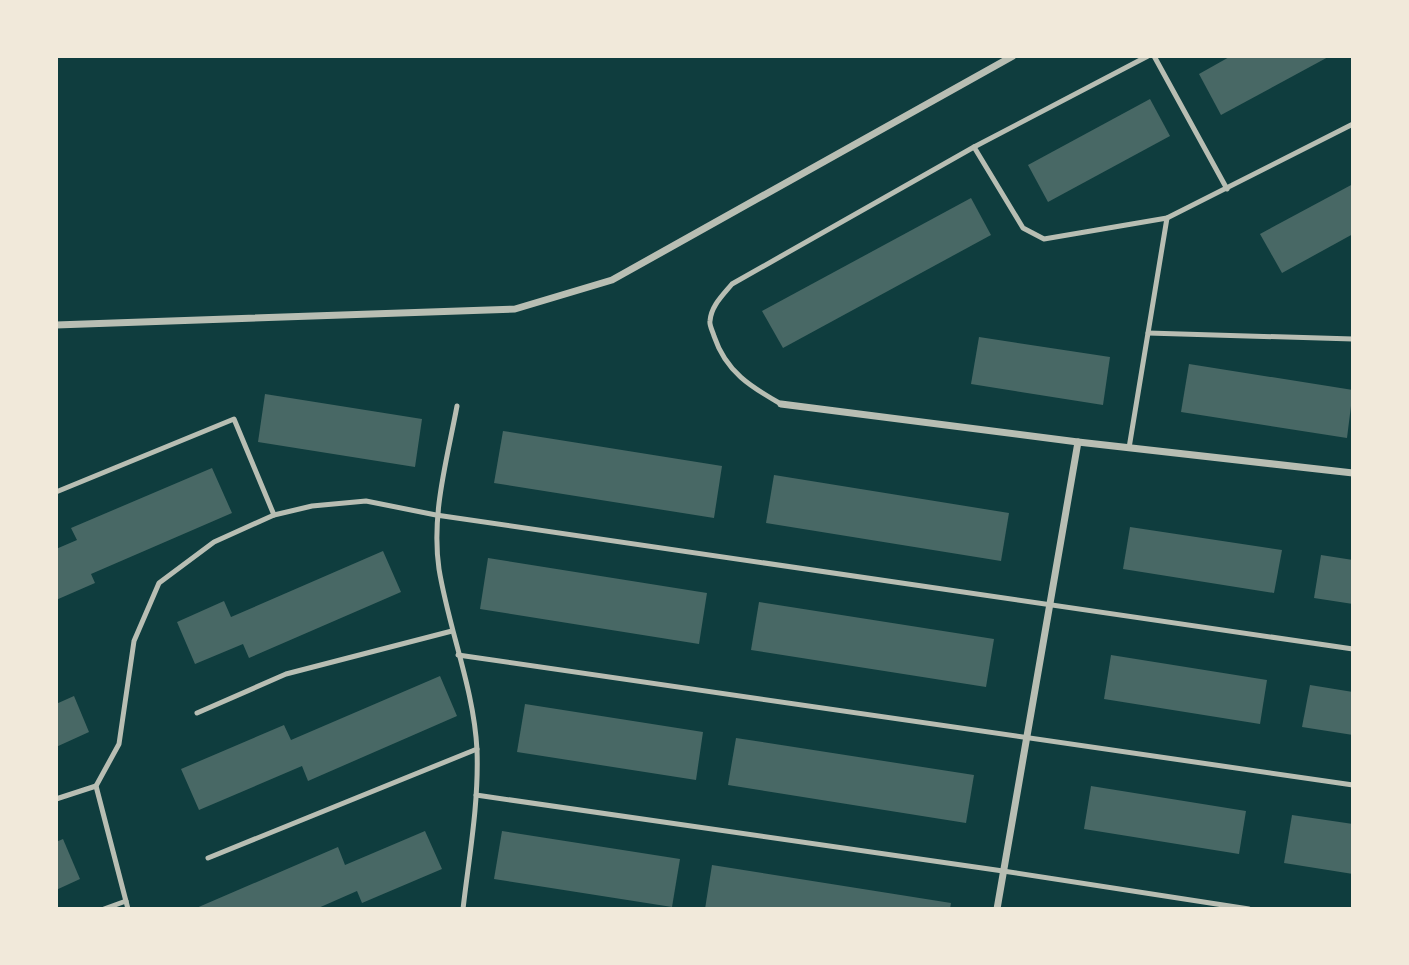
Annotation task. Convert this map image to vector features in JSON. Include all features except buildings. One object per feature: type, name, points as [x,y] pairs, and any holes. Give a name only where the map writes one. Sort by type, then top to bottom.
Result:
[{"type":"street","points":[[56,325],[515,309],[612,280],[1013,56]]},
{"type":"street","points":[[781,404],[1078,442],[1353,473]]},
{"type":"street","points":[[997,909],[1078,442]]},
{"type":"lane","points":[[781,404],[748,385],[731,367],[717,344],[709,322],[716,302],[732,284],[975,147],[1148,56]]},
{"type":"lane","points":[[1154,56],[1227,189]]},
{"type":"lane","points":[[975,147],[1023,228],[1044,239],[1167,218],[1353,124]]},
{"type":"lane","points":[[1129,448],[1167,218]]},
{"type":"lane","points":[[1148,333],[1353,339]]},
{"type":"lane","points":[[457,406],[436,515],[439,566],[452,631],[468,689],[477,749],[476,795],[463,909]]},
{"type":"lane","points":[[56,492],[234,419],[274,516]]},
{"type":"lane","points":[[56,799],[96,786],[119,744],[134,641],[159,583],[214,542],[274,516],[312,506],[366,500],[436,515],[1353,649]]},
{"type":"lane","points":[[197,713],[286,674],[452,631]]},
{"type":"lane","points":[[458,655],[1353,785]]},
{"type":"lane","points":[[208,858],[477,749]]},
{"type":"lane","points":[[96,786],[128,909]]},
{"type":"lane","points":[[476,795],[1003,870],[1249,909]]},
{"type":"lane","points":[[104,909],[126,901]]}]
